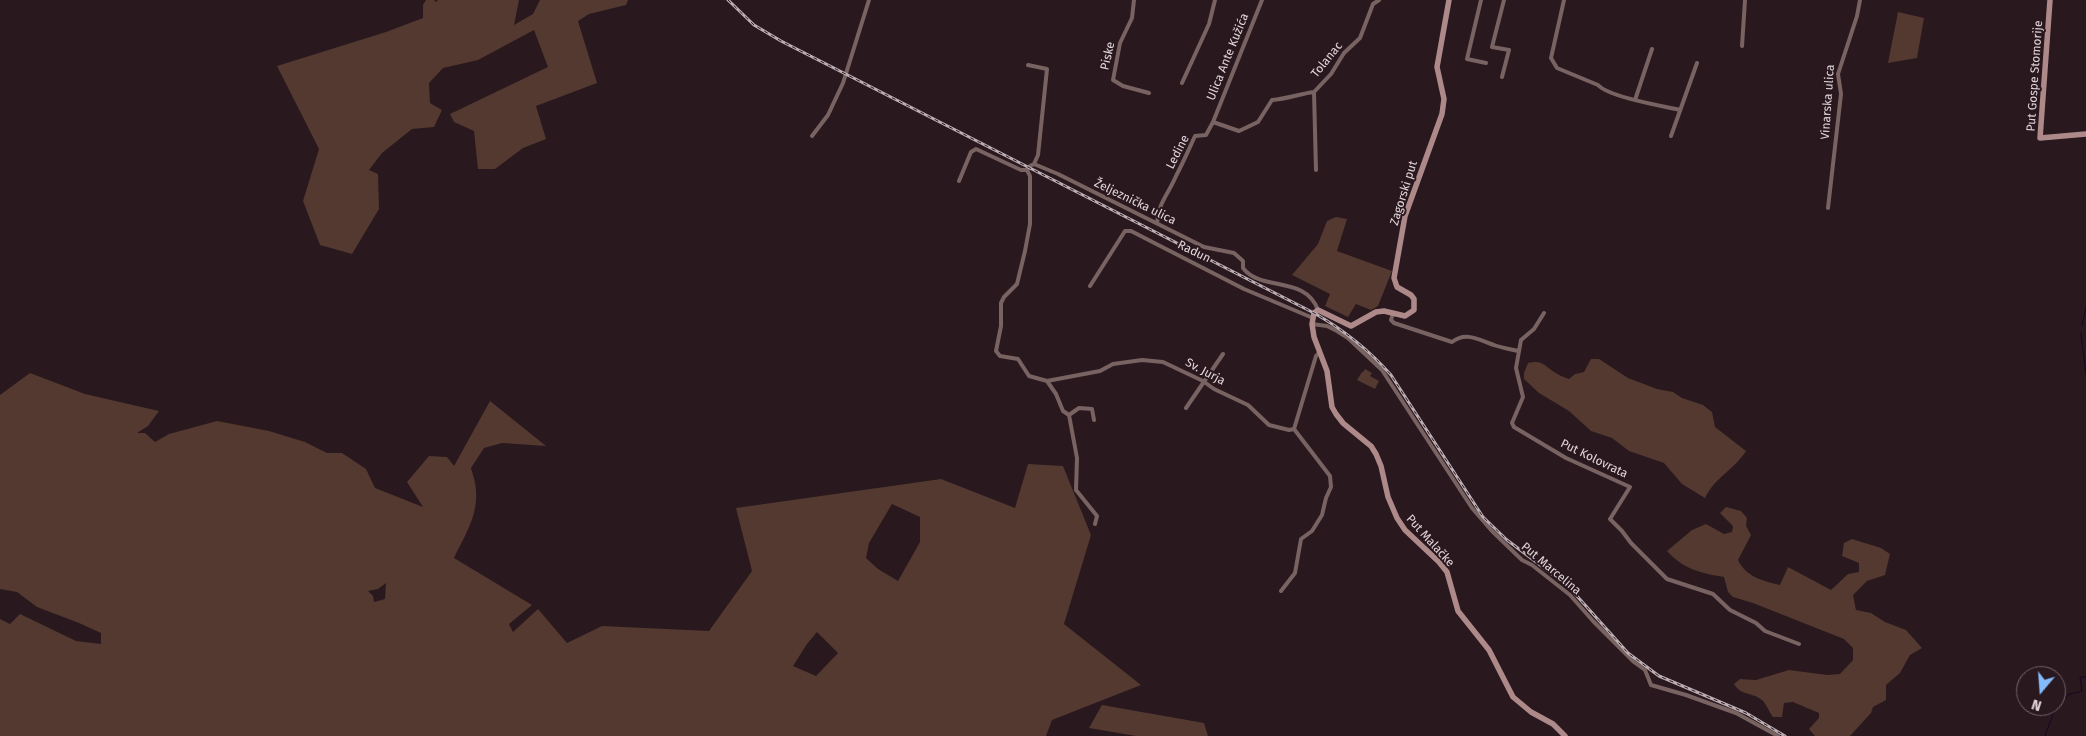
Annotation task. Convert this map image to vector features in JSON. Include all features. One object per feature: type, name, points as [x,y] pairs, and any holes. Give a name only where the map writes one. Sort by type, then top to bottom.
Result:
[{"type":"main road","name":"Zagorski put","points":[[1318,310],[1351,326],[1376,312],[1384,311],[1405,316],[1414,310],[1415,305],[1411,295],[1397,287],[1394,278],[1406,216],[1442,114],[1444,99],[1438,67],[1449,0]]},
{"type":"main road","name":"Put Gospe Stomorije","points":[[2050,0],[2040,138],[2086,134]]},
{"type":"main road","points":[[1312,321],[1318,310]]},
{"type":"main road","name":"Put Malačke","points":[[1312,321],[1320,352],[1328,371],[1332,407],[1343,423],[1365,441],[1376,454],[1381,466],[1388,497],[1397,518],[1405,530],[1447,572],[1458,611],[1489,650],[1513,697],[1531,712],[1553,724],[1565,736]]},
{"type":"street","points":[[812,136],[828,115],[846,76],[869,0]]},
{"type":"street","name":"Piske","points":[[1134,0],[1132,18],[1120,43],[1113,80],[1123,86],[1149,93]]},
{"type":"street","points":[[1182,83],[1209,24],[1215,0]]},
{"type":"street","name":"Ulica Ante Kužića","points":[[1212,122],[1262,0]]},
{"type":"street","name":"Tolanac","points":[[1316,170],[1314,92],[1331,74],[1344,53],[1360,38],[1373,4],[1379,0]]},
{"type":"street","points":[[1481,0],[1467,59],[1486,63]]},
{"type":"street","points":[[1502,77],[1509,50],[1492,47],[1504,0]]},
{"type":"street","points":[[1564,0],[1551,58],[1557,68],[1598,85],[1602,90],[1680,110]]},
{"type":"street","points":[[1742,46],[1745,0]]},
{"type":"street","name":"Vinarska ulica","points":[[1828,208],[1841,94],[1838,74],[1857,16],[1860,0]]},
{"type":"street","points":[[1635,100],[1652,49]]},
{"type":"street","points":[[1671,136],[1697,63]]},
{"type":"street","points":[[959,180],[971,152],[976,149],[1021,170],[1027,170],[1034,164],[1038,155],[1047,69],[1028,65]]},
{"type":"street","points":[[1212,122],[1239,131],[1258,122],[1272,100],[1286,99],[1295,95],[1314,92]]},
{"type":"street","name":"Ledine","points":[[1157,223],[1158,212],[1164,196],[1195,136],[1206,135],[1212,122]]},
{"type":"street","name":"Željeznička ulica","points":[[1034,164],[1058,174],[1204,247],[1238,255],[1243,261],[1243,268],[1247,273],[1262,280],[1300,290],[1313,301],[1318,310]]},
{"type":"street","points":[[1027,170],[1030,180],[1030,224],[1017,284],[1004,297],[1001,303],[1001,326],[996,351],[1000,356],[1018,359],[1029,376],[1047,381],[1062,404],[1063,411],[1069,416],[1076,458],[1076,490],[1097,516],[1095,524]]},
{"type":"street","name":"Radun","points":[[1090,286],[1125,231],[1131,231],[1244,289],[1312,321]]},
{"type":"street","points":[[1393,314],[1391,320],[1394,323],[1452,342],[1459,337],[1477,338],[1494,345],[1518,351],[1521,340],[1534,329],[1544,313]]},
{"type":"street","name":"Put Marcelina","points":[[1312,321],[1327,326],[1348,338],[1382,370],[1472,508],[1482,520],[1522,560],[1532,565],[1570,595],[1599,628],[1634,662],[1645,670],[1652,685],[1686,694],[1736,713],[1778,736]]},
{"type":"street","name":"Put Kolovrata","points":[[1518,351],[1516,368],[1523,397],[1512,423],[1514,427],[1566,458],[1630,487],[1610,520],[1622,531],[1630,543],[1667,578],[1714,594],[1730,610],[1756,623],[1765,631],[1798,644]]},
{"type":"street","points":[[1281,591],[1295,573],[1301,539],[1312,531],[1322,515],[1331,486],[1330,476],[1294,429],[1316,356],[1320,352]]},
{"type":"street","points":[[1186,408],[1223,354]]},
{"type":"street","name":"Sv. Jurja","points":[[1047,381],[1100,371],[1114,364],[1142,360],[1163,362],[1248,405],[1269,425],[1289,430],[1294,429]]},
{"type":"street","points":[[1069,416],[1079,408],[1092,409],[1094,420]]},
{"type":"shaded area","points":[[426,0],[434,0],[436,2],[438,0],[519,0],[514,25],[533,14],[540,0],[628,0],[626,5],[589,14],[578,21],[597,83],[536,106],[546,139],[523,148],[495,169],[478,169],[474,131],[454,122],[450,114],[548,67],[534,30],[478,60],[443,68],[429,83],[430,103],[442,110],[434,127],[412,129],[382,153],[369,170],[378,174],[379,209],[352,254],[320,245],[303,201],[319,149],[277,66],[386,32],[423,18],[423,5]]},
{"type":"shaded area","points":[[1898,12],[1924,18],[1917,58],[1888,63]]},
{"type":"shaded area","points":[[1336,217],[1347,219],[1337,251],[1392,271],[1378,306],[1371,310],[1356,304],[1348,317],[1325,306],[1330,294],[1292,275],[1318,244],[1327,221]]},
{"type":"shaded area","points":[[1591,359],[1599,359],[1628,378],[1657,389],[1673,392],[1682,398],[1703,405],[1712,412],[1715,427],[1746,451],[1714,484],[1705,498],[1682,484],[1664,463],[1629,451],[1612,438],[1591,431],[1569,411],[1539,393],[1524,379],[1528,363],[1540,363],[1569,379],[1575,374],[1584,372]]},
{"type":"shaded area","points":[[1365,369],[1372,373],[1370,376],[1379,381],[1375,389],[1357,380]]},
{"type":"shaded area","points":[[30,373],[85,394],[159,411],[148,426],[137,433],[145,433],[155,442],[169,434],[217,421],[269,431],[305,442],[327,453],[342,453],[366,469],[375,488],[423,507],[407,482],[429,456],[447,457],[454,466],[490,401],[546,446],[502,443],[484,448],[471,468],[476,491],[473,518],[454,558],[532,605],[509,624],[513,632],[538,609],[567,643],[602,626],[709,631],[752,571],[736,508],[941,479],[1015,508],[1028,464],[1063,466],[1091,535],[1064,624],[1141,685],[1052,720],[1046,736],[0,736],[0,619],[10,624],[20,614],[76,641],[101,644],[101,633],[37,607],[17,592],[0,589],[0,395]],"holes":[[[892,504],[920,517],[920,542],[898,581],[878,569],[866,558],[869,543]],[[386,583],[385,599],[374,602],[373,596],[368,591],[378,589]],[[817,632],[838,653],[816,676],[793,666]]]},
{"type":"shaded area","points":[[1726,507],[1741,511],[1747,518],[1746,526],[1751,535],[1738,560],[1741,566],[1750,574],[1767,582],[1780,585],[1788,567],[1831,590],[1848,574],[1859,572],[1859,563],[1842,556],[1844,543],[1852,539],[1881,548],[1890,554],[1885,575],[1867,581],[1853,595],[1856,610],[1871,613],[1885,622],[1906,630],[1922,648],[1910,655],[1900,673],[1886,685],[1886,700],[1873,707],[1871,713],[1850,736],[1815,736],[1809,729],[1819,718],[1819,713],[1793,702],[1784,703],[1782,717],[1773,717],[1762,700],[1743,692],[1734,684],[1740,679],[1756,680],[1789,670],[1827,675],[1840,674],[1853,660],[1853,648],[1844,639],[1733,597],[1728,592],[1724,577],[1692,569],[1679,562],[1667,551],[1692,530],[1706,524],[1724,534],[1732,532],[1733,526],[1720,513]]},
{"type":"shaded area","points":[[1102,705],[1204,723],[1208,736],[1136,736],[1089,728]]},
{"type":"waterway","points":[[2082,325],[2086,308]]},
{"type":"waterway","points":[[2081,333],[2086,374]]},
{"type":"waterway","points":[[2066,697],[2070,694],[2082,691],[2080,677],[2086,677]]},
{"type":"waterway","points":[[2045,736],[2052,716]]},
{"type":"railway","points":[[728,0],[754,25],[781,41],[1314,313],[1336,326],[1374,357],[1391,375],[1483,517],[1507,540],[1568,586],[1628,653],[1659,676],[1746,713],[1785,736]]}]
